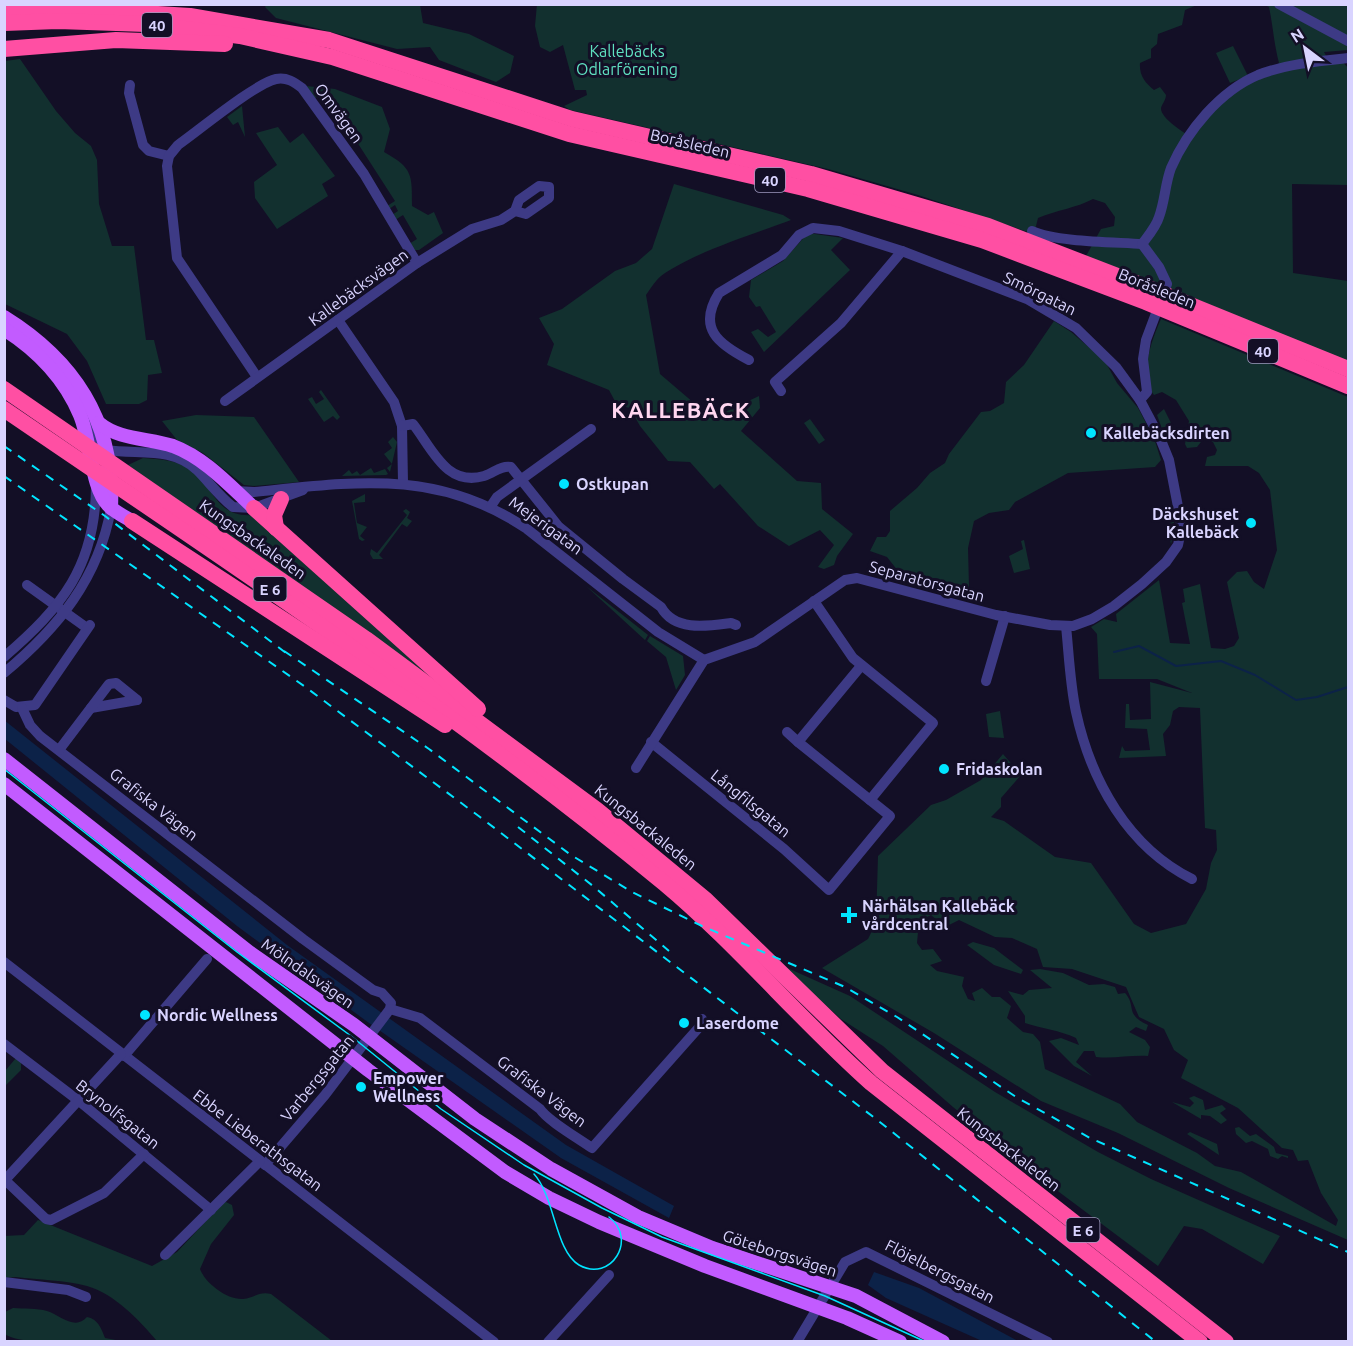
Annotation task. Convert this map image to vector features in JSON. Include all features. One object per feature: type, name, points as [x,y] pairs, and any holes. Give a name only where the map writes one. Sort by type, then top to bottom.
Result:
[{"type":"highway","points":[[150,4],[175,9],[190,16]]},
{"type":"highway","name":"Boråsleden","points":[[4,11],[77,9],[190,16],[329,40],[573,119],[750,159],[872,190],[988,226],[1180,309],[1348,386]]},
{"type":"highway","name":"Boråsleden","points":[[4,23],[58,21],[147,24],[240,36],[307,51],[372,69],[569,134],[808,189],[919,220],[1148,295]]},
{"type":"highway","points":[[4,49],[116,40],[194,41],[307,51]]},
{"type":"highway","name":"Boråsleden","points":[[1180,309],[1348,369]]},
{"type":"highway","name":"Kungsbackaleden","points":[[4,389],[366,639],[526,755],[645,848],[706,900],[882,1071],[1226,1341]]},
{"type":"highway","name":"Kungsbackaleden","points":[[4,409],[365,654],[527,775],[667,886],[871,1083],[1200,1341]]},
{"type":"highway","points":[[276,528],[274,515],[281,499]]},
{"type":"highway","points":[[254,508],[526,755]]},
{"type":"highway","points":[[132,521],[475,745],[527,775]]},
{"type":"main road","points":[[4,317],[59,360],[87,397],[109,447],[111,508]]},
{"type":"main road","points":[[4,329],[41,358],[69,392],[80,415],[109,447]]},
{"type":"main road","points":[[99,423],[115,433],[147,438],[188,453],[203,462],[254,508]]},
{"type":"main road","points":[[132,521],[111,508],[96,487],[94,467],[109,447],[123,444],[162,444]]},
{"type":"main road","points":[[94,467],[109,447]]},
{"type":"main road","name":"Mölndalsvägen","points":[[4,759],[249,952],[373,1032],[504,1140],[604,1199]]},
{"type":"main road","points":[[4,784],[353,1058],[488,1160],[549,1198],[705,1266],[900,1341]]},
{"type":"main road","name":"Göteborgsvägen","points":[[604,1199],[638,1217],[712,1248],[861,1298],[943,1341]]},
{"type":"street","points":[[1280,4],[1348,41]]},
{"type":"street","points":[[1142,244],[1159,218],[1167,179],[1175,160],[1197,127],[1223,98],[1246,81],[1269,72],[1348,58]]},
{"type":"street","name":"Omvägen","points":[[169,156],[178,145],[262,85],[278,78],[294,81],[302,88],[364,174],[417,263]]},
{"type":"street","points":[[130,85],[129,93],[142,145],[149,151],[169,156],[168,178],[177,258],[258,377]]},
{"type":"street","name":"Kallebäcksvägen","points":[[225,401],[417,263],[472,229],[501,220],[515,211]]},
{"type":"street","name":"Smörgatan","points":[[748,360],[729,350],[716,336],[708,316],[719,293],[782,255],[805,231],[825,228],[902,251],[1027,299],[1062,318],[1108,356],[1140,400],[1167,454],[1180,517],[1180,538],[1166,562],[1114,606],[1092,619],[1066,626],[1005,616]]},
{"type":"street","points":[[1032,231],[1089,242],[1142,244]]},
{"type":"street","points":[[1140,400],[1147,392],[1143,359],[1146,340],[1167,284],[1159,267],[1142,244]]},
{"type":"street","points":[[781,391],[776,382],[841,323],[902,251]]},
{"type":"street","points":[[338,320],[393,400],[402,426],[403,483]]},
{"type":"street","points":[[402,426],[413,424],[443,467],[453,474],[464,478],[476,477],[508,466],[521,479]]},
{"type":"street","points":[[491,506],[497,497],[591,429]]},
{"type":"street","points":[[109,447],[175,456],[196,470],[233,507],[254,508]]},
{"type":"street","name":"Mejerigatan","points":[[521,479],[559,527],[640,593],[661,607],[664,612],[698,628],[731,623],[736,625]]},
{"type":"street","name":"Mejerigatan","points":[[235,491],[380,482],[445,489],[491,506],[526,528],[658,632],[704,660]]},
{"type":"street","points":[[4,657],[58,605],[80,571],[93,528],[96,487]]},
{"type":"street","name":"Mejerigatan","points":[[254,508],[306,488]]},
{"type":"street","points":[[4,673],[38,643],[80,592],[105,535],[111,508]]},
{"type":"street","points":[[105,535],[122,524],[132,521]]},
{"type":"street","name":"Separatorsgatan","points":[[704,660],[755,642],[845,580],[857,578],[1005,616]]},
{"type":"street","points":[[4,700],[22,708],[35,705],[44,695],[88,627],[27,585]]},
{"type":"street","points":[[787,732],[870,800],[933,723],[861,666],[836,635],[814,601]]},
{"type":"street","points":[[986,681],[1005,616]]},
{"type":"street","points":[[1066,626],[1075,711],[1101,783],[1125,822],[1148,851],[1171,869],[1192,879]]},
{"type":"street","points":[[636,768],[704,660]]},
{"type":"street","points":[[798,742],[861,666]]},
{"type":"street","name":"Grafiska Vägen","points":[[22,708],[30,725],[59,750],[303,939],[374,990],[388,1011],[420,1018],[540,1109],[554,1123],[561,1125],[592,1148],[702,1024],[702,1019]]},
{"type":"street","points":[[59,750],[91,708]]},
{"type":"street","name":"Långfilsgatan","points":[[651,742],[784,849],[830,890],[890,816],[870,800]]},
{"type":"street","points":[[144,1154],[104,1193],[51,1220],[46,1219],[5,1181],[123,1055],[207,959]]},
{"type":"street","name":"Ebbe Lieberathsgatan","points":[[4,962],[494,1341]]},
{"type":"street","name":"Varbergsgatan","points":[[165,1255],[262,1163],[325,1095],[388,1011]]},
{"type":"street","name":"Brynolfsgatan","points":[[4,1044],[79,1101],[211,1210]]},
{"type":"street","name":"Flöjelbergsgatan","points":[[797,1341],[845,1262],[862,1252],[870,1252],[1048,1341]]},
{"type":"street","points":[[548,1341],[609,1275]]},
{"type":"street","points":[[4,1282],[68,1290],[86,1297]]},
{"type":"green space","points":[[267,4],[420,5],[423,23],[469,34],[514,56],[510,73],[496,82],[439,60],[430,47],[397,49],[276,18],[265,7]]},
{"type":"green space","name":"Kallebäcks Odlarförening","points":[[537,4],[1197,5],[1185,10],[1182,25],[1158,34],[1157,44],[1151,49],[1151,58],[1140,63],[1140,71],[1145,82],[1154,90],[1160,87],[1166,95],[1161,108],[1164,116],[1192,137],[1223,101],[1279,63],[1269,7],[1265,5],[1348,5],[1348,50],[1324,52],[1330,63],[1342,61],[1348,68],[1348,185],[1292,184],[1293,273],[1348,281],[1348,362],[1086,256],[1101,229],[1114,226],[1115,217],[1105,203],[1093,199],[1038,218],[1034,234],[918,195],[828,169],[570,110],[564,106],[587,95],[586,90],[575,90],[563,45],[550,52],[540,47],[535,26]]},
{"type":"green space","points":[[1233,46],[1248,76],[1230,83],[1216,53]]},
{"type":"green space","points":[[20,59],[56,111],[75,133],[91,146],[97,160],[99,204],[112,246],[134,246],[146,340],[154,340],[162,373],[148,375],[147,400],[139,404],[106,404],[87,361],[67,334],[5,304],[5,61]]},
{"type":"green space","points":[[306,86],[335,89],[382,107],[390,129],[384,152],[401,163],[409,173],[412,206],[428,215],[434,212],[443,233],[419,250],[415,250],[409,244],[417,239],[403,215],[395,220],[392,215],[398,211],[395,205],[389,209],[387,206],[395,201],[346,125],[338,130],[337,128],[345,122],[324,93],[315,98]]},
{"type":"green space","points":[[242,106],[245,137],[238,122],[233,125],[227,117]]},
{"type":"green space","points":[[278,127],[290,143],[303,133],[335,176],[322,184],[328,196],[277,229],[255,198],[254,182],[277,165],[256,133]]},
{"type":"green space","points":[[674,184],[783,215],[791,220],[689,260],[661,276],[646,295],[660,374],[708,415],[723,413],[759,396],[760,408],[741,431],[797,481],[821,483],[822,509],[853,534],[837,556],[834,565],[824,569],[818,567],[834,545],[820,530],[789,546],[758,526],[720,484],[714,489],[690,462],[668,461],[640,426],[630,408],[617,405],[609,390],[547,365],[554,344],[539,318],[562,309],[615,271],[636,263],[652,249]]},
{"type":"green space","points":[[808,233],[843,238],[831,250],[850,270],[764,352],[751,332],[758,329],[768,337],[776,332],[760,306],[756,307],[749,297],[751,280],[783,261]]},
{"type":"green space","points":[[1161,319],[1348,397],[1348,1240],[1229,1188],[1118,1133],[1041,1101],[934,1033],[822,968],[868,939],[876,923],[878,856],[931,805],[946,800],[981,780],[1003,754],[1021,775],[1001,798],[1001,807],[991,817],[1004,821],[1055,857],[1091,863],[1134,924],[1151,933],[1186,924],[1206,889],[1211,863],[1217,850],[1216,830],[1205,828],[1200,708],[1179,707],[1173,711],[1170,725],[1163,734],[1166,756],[1119,758],[1122,746],[1125,751],[1150,750],[1147,729],[1125,728],[1126,704],[1129,704],[1130,720],[1151,719],[1150,682],[1192,693],[1157,679],[1099,679],[1097,634],[1091,627],[1104,619],[1117,622],[1116,614],[1159,580],[1170,643],[1190,644],[1182,603],[1185,602],[1183,589],[1200,584],[1211,648],[1225,649],[1234,646],[1239,638],[1227,582],[1237,572],[1247,571],[1254,582],[1264,589],[1277,550],[1270,490],[1259,473],[1248,466],[1205,466],[1207,457],[1215,455],[1217,450],[1213,442],[1204,438],[1197,447],[1187,448],[1185,444],[1189,421],[1176,400],[1162,392],[1154,395],[1149,387],[1148,357]],"holes":[[[931,915],[945,927],[959,920],[995,937],[1012,938],[1037,949],[1043,967],[1072,969],[1126,987],[1139,1017],[1164,1029],[1174,1050],[1188,1060],[1181,1078],[1238,1108],[1282,1148],[1293,1150],[1298,1161],[1308,1160],[1321,1193],[1338,1220],[1336,1226],[1241,1172],[1215,1166],[1197,1153],[1137,1122],[1120,1104],[1045,1069],[1040,1042],[1033,1034],[1023,1032],[1007,1018],[1011,1006],[1000,997],[992,997],[982,988],[972,993],[975,1001],[968,999],[962,986],[964,977],[937,971],[930,965],[942,961],[933,949],[922,950],[917,943],[919,921]]]},
{"type":"green space","points":[[1054,321],[1071,332],[1105,361],[1117,383],[1138,408],[1154,438],[1161,460],[1155,467],[1068,473],[1015,502],[1009,510],[989,513],[974,521],[968,548],[969,587],[963,591],[902,576],[887,557],[870,551],[877,537],[886,537],[890,531],[890,511],[917,488],[930,473],[945,463],[949,454],[981,412],[990,411],[1004,403],[1006,382],[1024,365]]},
{"type":"green space","points":[[321,390],[340,417],[337,420],[333,416],[324,422],[308,399],[312,397],[316,404],[324,399],[319,392]]},
{"type":"green space","points":[[1164,409],[1171,423],[1167,443],[1157,415]]},
{"type":"green space","points":[[196,415],[254,417],[299,482],[244,485],[203,453],[177,440],[162,421]]},
{"type":"green space","points":[[810,419],[825,440],[819,444],[804,423]]},
{"type":"green space","points":[[393,437],[397,442],[392,464],[384,454],[392,448],[388,442]]},
{"type":"green space","points":[[143,458],[169,461],[187,467],[200,478],[224,507],[241,515],[253,515],[441,684],[128,465]]},
{"type":"green space","points":[[371,468],[374,473],[385,469],[388,474],[342,476],[349,470],[352,474],[357,471],[360,475]]},
{"type":"green space","points":[[365,494],[365,502],[354,503],[357,523],[367,527],[360,536],[365,540],[362,541],[359,539],[352,501]]},
{"type":"green space","points":[[1172,508],[1175,529],[1171,544],[1164,510]]},
{"type":"green space","points":[[406,509],[410,512],[407,518],[412,521],[407,527],[402,524],[379,555],[383,559],[373,559],[370,554],[371,549],[377,553],[407,515],[403,511]]},
{"type":"green space","points":[[1024,540],[1030,569],[1014,573],[1009,556],[1023,549],[1021,541]]},
{"type":"green space","points":[[586,586],[648,635],[645,640]]},
{"type":"green space","points":[[650,636],[683,656],[685,675],[676,690],[666,657],[647,641]]},
{"type":"green space","points":[[1000,711],[1004,738],[989,737],[986,714]]},
{"type":"green space","points":[[973,942],[994,948],[1023,970],[1021,974],[994,965],[967,945]]},
{"type":"green space","points":[[783,966],[850,996],[995,1092],[1098,1152],[1151,1179],[1280,1236],[1263,1264],[1202,1229],[1184,1226],[1158,1266],[1035,1174],[883,1046],[841,1019]]},
{"type":"green space","points":[[1040,969],[1063,973],[1089,985],[1104,984],[1115,987],[1118,994],[1125,993],[1133,1013],[1148,1025],[1146,1031],[1136,1027],[1129,1032],[1145,1040],[1150,1047],[1148,1056],[1096,1057],[1094,1051],[1084,1051],[1076,1062],[1092,1076],[1074,1066],[1049,1041],[1061,1038],[1079,1045],[1076,1038],[1025,1023],[1025,1016],[1008,991],[1023,995],[1029,990],[1052,988],[1030,970]]},
{"type":"green space","points":[[16,1058],[21,1060],[21,1070],[5,1086],[5,1071]]},
{"type":"green space","points":[[1194,1096],[1203,1100],[1205,1110],[1222,1105],[1226,1109],[1220,1113],[1227,1120],[1221,1124],[1210,1116],[1201,1115],[1201,1119],[1172,1102],[1190,1107],[1194,1103],[1189,1098]]},
{"type":"green space","points":[[1239,1127],[1250,1136],[1256,1134],[1274,1147],[1276,1153],[1288,1156],[1288,1158],[1282,1156],[1278,1159],[1270,1156],[1268,1149],[1252,1141],[1246,1143],[1236,1134],[1235,1128]]},
{"type":"green space","points":[[1190,1132],[1217,1144],[1219,1155],[1187,1134]]},
{"type":"green space","points":[[226,1202],[232,1205],[234,1215],[211,1244],[200,1269],[207,1280],[217,1290],[237,1299],[263,1293],[271,1294],[332,1341],[157,1341],[117,1301],[97,1290],[61,1281],[5,1278],[4,1236],[24,1235],[38,1220],[152,1266],[177,1252]]},
{"type":"green space","points":[[13,1308],[43,1310],[67,1321],[78,1323],[87,1317],[91,1318],[99,1324],[105,1338],[121,1341],[42,1342],[13,1338],[5,1334],[5,1312]]},
{"type":"water","points":[[4,720],[287,945],[566,1145],[674,1206],[669,1218],[561,1158],[369,1023],[237,926],[5,739]]},
{"type":"water","points":[[874,1272],[919,1288],[1018,1341],[982,1341],[886,1298],[868,1285]]},
{"type":"waterway","points":[[1114,652],[1139,646],[1176,666],[1221,661],[1255,675],[1296,700],[1317,697],[1348,687]]},
{"type":"tram line","points":[[4,769],[237,952],[351,1036],[441,1109],[524,1165],[602,1208],[662,1237],[825,1296],[926,1342]]},
{"type":"tram line","points":[[534,1174],[547,1196],[565,1248],[579,1265],[591,1269],[601,1268],[610,1264],[617,1256],[621,1247],[621,1236],[617,1226],[609,1217]]},
{"type":"railway","points":[[4,446],[105,516],[290,656]]},
{"type":"railway","points":[[4,476],[304,686],[480,817],[876,1119],[1156,1342]]},
{"type":"railway","points":[[284,651],[429,749],[571,855],[632,892],[702,926],[845,987],[897,1017],[1016,1097],[1090,1138],[1348,1252]]},
{"type":"railway","points":[[518,827],[593,886],[669,951]]},
{"type":"place","name":"Kallebäcksdirten","points":[[1091,433]]},
{"type":"place","name":"Ostkupan","points":[[564,484]]},
{"type":"place","name":"Däckshuset Kallebäck","points":[[1251,523]]},
{"type":"place","name":"Fridaskolan","points":[[944,769]]},
{"type":"place","name":"Närhälsan Kallebäck vårdcentral","points":[[849,915]]},
{"type":"place","name":"Nordic Wellness","points":[[145,1015]]},
{"type":"place","name":"Laserdome","points":[[684,1023]]},
{"type":"place","name":"Empower Wellness","points":[[361,1087]]},
{"type":"district","name":"KALLEBÄCK","points":[[681,409]]}]
